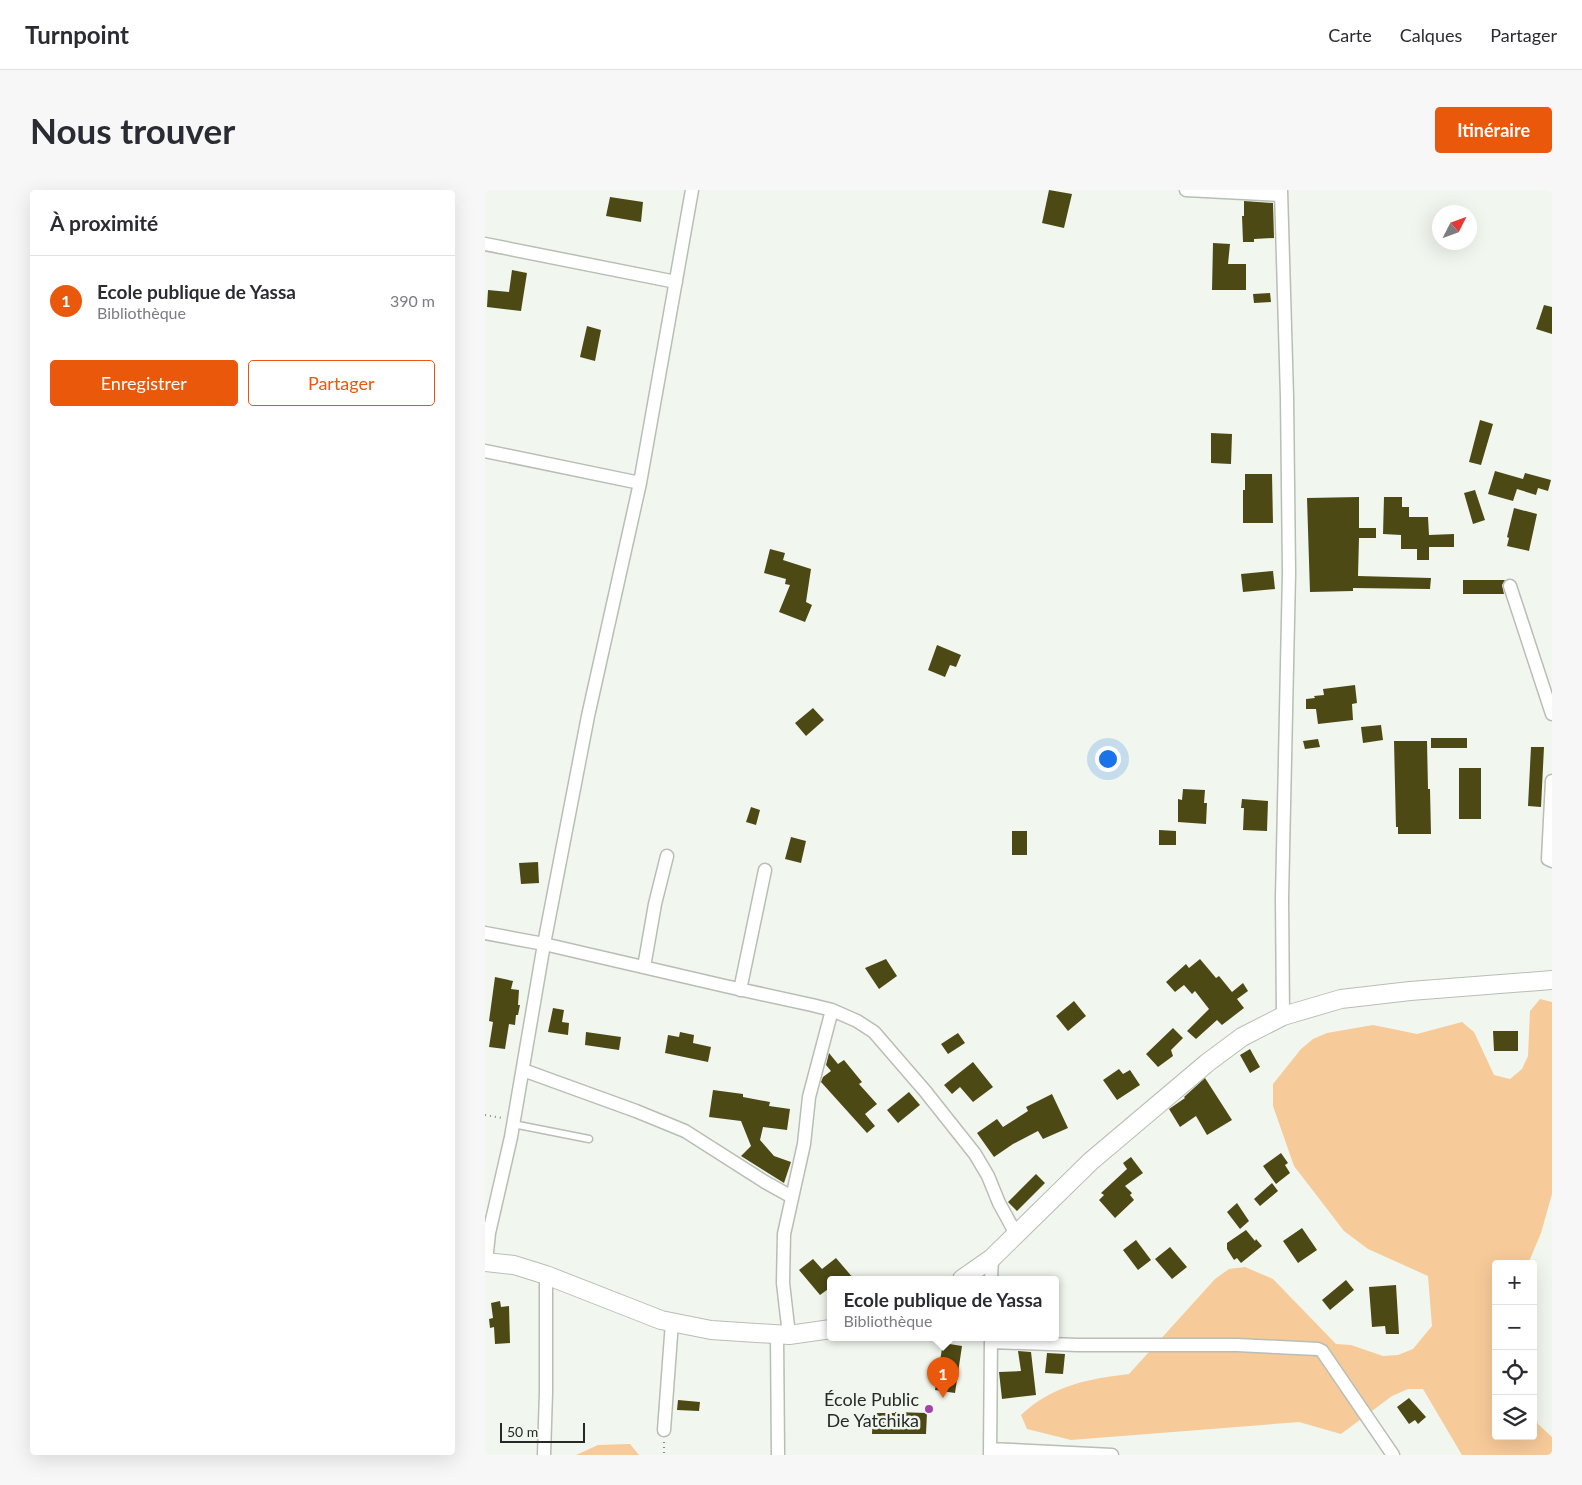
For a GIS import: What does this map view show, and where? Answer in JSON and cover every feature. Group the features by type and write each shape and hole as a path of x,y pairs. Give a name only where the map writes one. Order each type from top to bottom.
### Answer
{"main road":[{"path":"966,1276 992,1258 1091,1161 1200,1068 1242,1037 1283,1016 1341,999 1410,991 1552,980"},
{"path":"485,1262 514,1265 546,1275 661,1320 711,1330 783,1335 827,1330"}],"street":[{"path":"485,1262 489,1233 514,1122 545,944 589,716 640,483 692,190"},
{"path":"1186,190 1281,192 1287,397 1289,573 1282,888 1283,1016"},
{"path":"485,244 676,282"},
{"path":"485,451 640,483"},
{"path":"1510,586 1552,714"},
{"path":"1552,781 1547,860 1552,861"},
{"path":"645,968 655,904 667,856"},
{"path":"740,990 765,870"},
{"path":"485,933 545,944 832,1010 857,1021 874,1032 925,1091 982,1164 999,1203 1016,1234"},
{"path":"778,1455 785,1234 804,1144 809,1097 832,1010"},
{"path":"523,1070 685,1131 792,1197"},
{"path":"991,1276 992,1258"},
{"path":"544,1455 546,1275"},
{"path":"663,1430 672,1322"},
{"path":"991,1341 990,1452 1112,1455"},
{"path":"1020,1341 1077,1345 1237,1345 1319,1349 1393,1455"}],"lane":[{"path":"514,1122 589,1139"}],"path":[{"path":"485,1115 514,1122"}],"shaded area":[{"path":"1540,999 1552,1002 1552,1194 1541,1233 1530,1260 1492,1260 1492,1440 1537,1440 1537,1420 1538,1424 1552,1437 1552,1455 1462,1455 1423,1389 1408,1389 1392,1396 1341,1434 1299,1422 1071,1440 1027,1429 1021,1415 1033,1405 1058,1390 1085,1381 1129,1374 1215,1279 1229,1269 1245,1267 1273,1279 1336,1344 1351,1345 1383,1356 1398,1355 1413,1349 1432,1326 1428,1276 1368,1249 1344,1231 1294,1166 1273,1106 1273,1084 1301,1049 1313,1039 1327,1033 1373,1025 1417,1034 1462,1022 1474,1032 1494,1075 1510,1079 1522,1069 1528,1056 1530,1011"},
{"path":"630,1444 639,1455 576,1455 598,1445"}],"building":[{"path":"1049,190 1072,194 1064,228 1042,223"},
{"path":"610,197 643,202 641,222 606,216"},
{"path":"1244,201 1273,203 1274,238 1254,239 1254,242 1243,242 1242,216 1244,216"},
{"path":"1213,243 1230,244 1228,264 1246,264 1246,290 1212,290"},
{"path":"512,270 527,273 521,311 487,307 488,290 509,292"},
{"path":"1270,293 1271,302 1254,303 1253,294"},
{"path":"1544,305 1552,307 1552,334 1536,329"},
{"path":"587,326 601,330 595,361 580,357"},
{"path":"1480,420 1493,424 1481,465 1469,462"},
{"path":"1211,433 1232,434 1231,464 1211,463"},
{"path":"1495,471 1523,479 1525,473 1551,480 1548,491 1538,488 1536,495 1517,489 1513,501 1488,494"},
{"path":"1245,474 1272,474 1273,523 1243,523"},
{"path":"1475,490 1485,520 1473,524 1464,493"},
{"path":"1359,497 1359,528 1376,528 1376,538 1359,538 1358,576 1431,578 1430,589 1353,588 1353,591 1310,592 1307,498"},
{"path":"1384,497 1402,497 1402,507 1409,507 1409,517 1428,517 1429,535 1454,534 1454,547 1429,547 1429,560 1417,560 1417,549 1401,549 1401,535 1383,534"},
{"path":"1514,508 1537,514 1529,551 1507,546 1509,538 1507,537"},
{"path":"770,549 785,553 783,560 811,569 806,602 812,605 805,622 779,612 790,585 785,584 786,579 764,573"},
{"path":"1273,571 1275,589 1243,592 1241,574"},
{"path":"1463,580 1505,580 1502,585 1504,594 1463,594"},
{"path":"937,645 961,655 956,667 950,665 945,677 928,670"},
{"path":"1355,685 1357,703 1352,704 1353,720 1318,724 1316,709 1306,709 1306,699 1324,695 1323,689"},
{"path":"813,708 824,720 806,736 795,723"},
{"path":"1381,725 1383,740 1363,743 1361,727"},
{"path":"1431,738 1467,738 1467,748 1431,748"},
{"path":"1318,739 1320,747 1305,749 1303,741"},
{"path":"1394,741 1427,741 1431,834 1398,834 1398,827 1396,827"},
{"path":"1531,747 1544,747 1541,807 1528,806"},
{"path":"1459,768 1481,768 1481,819 1459,819"},
{"path":"1183,789 1205,790 1204,803 1207,803 1206,824 1178,822 1178,799 1182,800"},
{"path":"1242,799 1268,801 1267,831 1243,830 1244,808 1241,808"},
{"path":"751,807 760,810 756,825 746,822"},
{"path":"1159,830 1176,831 1176,845 1159,845"},
{"path":"1012,831 1027,831 1027,855 1012,855"},
{"path":"791,837 806,841 801,863 785,859"},
{"path":"538,862 539,883 521,884 519,863"},
{"path":"886,959 897,976 879,989 865,968"},
{"path":"1200,959 1216,978 1219,976 1232,992 1243,983 1248,991 1237,999 1244,1008 1222,1025 1217,1020 1196,1039 1187,1031 1209,1009 1195,991 1192,994 1184,985 1175,992 1166,982 1186,964 1189,968"},
{"path":"495,977 513,981 511,989 519,990 518,1005 520,1005 518,1015 516,1015 515,1025 509,1024 505,1049 489,1047 493,1022 489,1021"},
{"path":"1074,1001 1086,1016 1068,1031 1056,1016"},
{"path":"553,1008 564,1010 562,1022 569,1023 568,1035 548,1032"},
{"path":"1173,1028 1183,1038 1171,1050 1173,1056 1158,1067 1146,1054"},
{"path":"1493,1031 1518,1031 1518,1051 1494,1051"},
{"path":"586,1032 621,1037 619,1050 585,1045"},
{"path":"680,1032 694,1035 693,1043 711,1047 708,1062 665,1053 668,1035 679,1037"},
{"path":"958,1033 965,1043 948,1054 941,1044"},
{"path":"1250,1049 1260,1067 1250,1073 1240,1055"},
{"path":"829,1053 838,1064 844,1060 862,1082 859,1084 877,1104 865,1114 875,1126 867,1133 821,1082 823,1077 831,1071 826,1065"},
{"path":"973,1062 993,1087 973,1102 960,1087 952,1094 944,1085"},
{"path":"1119,1069 1123,1074 1130,1070 1140,1085 1117,1100 1103,1080"},
{"path":"1205,1078 1232,1120 1207,1135 1196,1116 1180,1127 1169,1109 1185,1098"},
{"path":"713,1090 743,1094 743,1097 770,1102 769,1106 790,1109 787,1130 763,1127 760,1140 774,1156 791,1162 784,1183 741,1156 751,1146 741,1121 709,1117"},
{"path":"909,1092 920,1105 898,1123 887,1110"},
{"path":"1052,1094 1068,1128 1043,1139 1038,1131 1013,1144 994,1157 977,1133 997,1119 1003,1127 1028,1111 1026,1107"},
{"path":"1281,1153 1288,1163 1285,1165 1290,1173 1276,1184 1263,1166"},
{"path":"1131,1157 1143,1173 1125,1186 1132,1193 1130,1195 1134,1200 1115,1218 1099,1200 1104,1195 1101,1193 1127,1169 1123,1163"},
{"path":"1036,1174 1045,1183 1017,1211 1008,1202"},
{"path":"1272,1183 1278,1191 1260,1206 1254,1199"},
{"path":"1237,1203 1249,1221 1240,1229 1227,1212"},
{"path":"1302,1228 1317,1250 1298,1263 1283,1241"},
{"path":"1246,1230 1262,1246 1241,1263 1237,1258 1234,1260 1227,1249 1227,1243"},
{"path":"1136,1240 1151,1260 1138,1270 1123,1250"},
{"path":"1170,1247 1187,1267 1172,1279 1155,1259"},
{"path":"836,1258 851,1276 827,1276 827,1290 820,1295 799,1270 813,1259 822,1269"},
{"path":"1346,1280 1354,1290 1330,1310 1322,1300"},
{"path":"1396,1285 1399,1334 1386,1334 1385,1326 1372,1327 1369,1287"},
{"path":"500,1301 501,1307 509,1306 510,1343 495,1344 494,1327 490,1328 489,1319 493,1318 491,1303"},
{"path":"943,1343 962,1346 955,1393 935,1390"},
{"path":"1018,1351 1031,1352 1036,1395 1002,1399 999,1372 1021,1371"},
{"path":"1047,1353 1065,1354 1063,1374 1045,1373"},
{"path":"1409,1398 1426,1417 1418,1424 1415,1420 1409,1424 1397,1407"},
{"path":"678,1400 700,1402 699,1411 677,1410"},
{"path":"873,1413 927,1413 926,1434 872,1434"}],"place":[{"name":"Ecole publique de Yassa","path":"943,1398"},
{"name":"École Public De Yatchika","path":"929,1409"}]}
